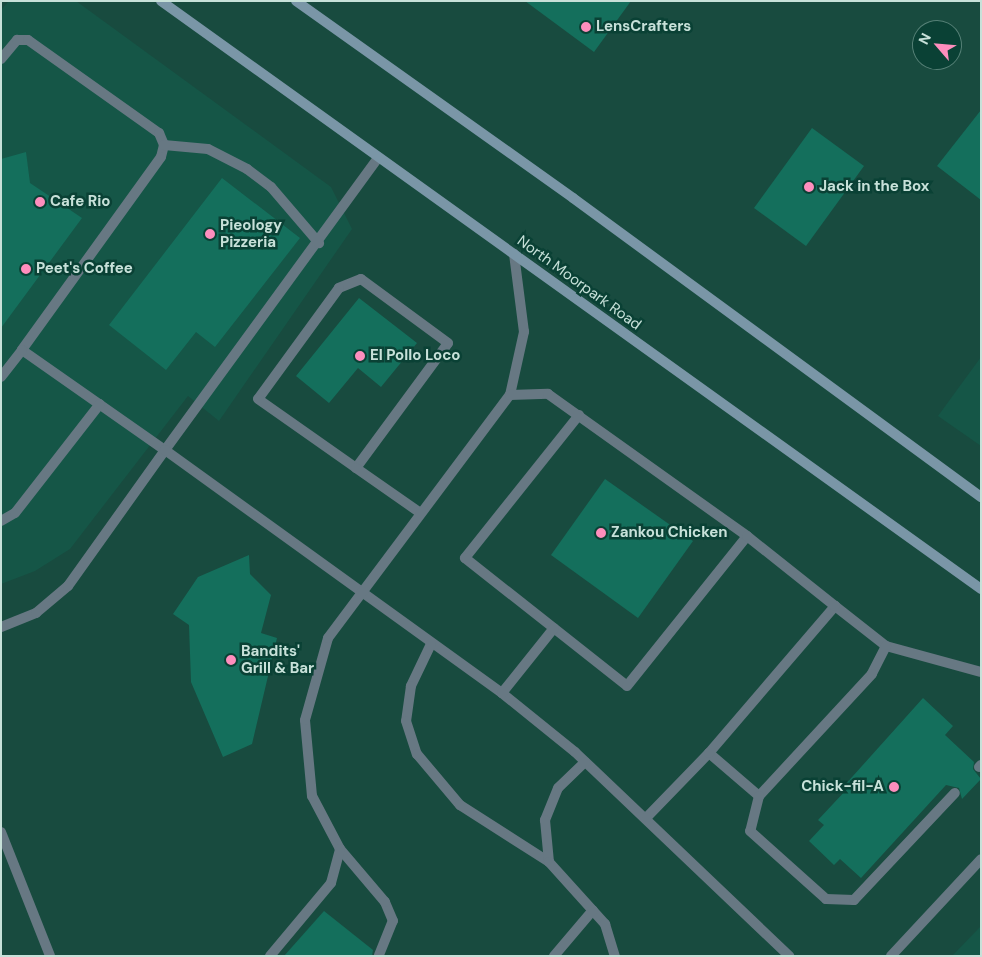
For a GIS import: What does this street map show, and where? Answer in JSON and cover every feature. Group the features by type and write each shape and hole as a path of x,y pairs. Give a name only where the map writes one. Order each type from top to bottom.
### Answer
{"main road":[{"name":"North Moorpark Road","path":"161,1 376,159 514,254 981,589"},
{"path":"296,1 573,198 981,498"}],"street":[{"path":"1,59 17,40 28,40 159,133 164,145 161,157 1,377"},
{"path":"164,145 208,149 248,169 272,187 319,242"},
{"path":"1,627 36,613 68,586 165,450 319,242 376,159"},
{"path":"378,954 394,922 385,902 340,849 312,796 305,720 328,638 419,512 510,395 524,332 514,254"},
{"path":"356,468 448,343 360,279 339,288 258,399 356,468 419,512"},
{"path":"22,350 165,450 359,593 502,693 585,762 647,817 789,956"},
{"path":"510,395 548,394 747,536 886,646 981,672"},
{"path":"1,521 15,513 100,404"},
{"path":"579,415 465,558 627,686 747,536"},
{"path":"647,817 709,753 835,606"},
{"path":"502,693 554,628"},
{"path":"431,644 411,686 406,721 417,754 460,805 549,862 605,924 616,956"},
{"path":"886,646 872,674 759,796 750,831 826,899 854,900 955,793"},
{"path":"709,753 759,796"},
{"path":"549,862 545,820 558,788 585,762"},
{"path":"1,832 50,956"},
{"path":"270,956 330,883 340,849"},
{"path":"891,956 981,859"},
{"path":"554,956 593,910"}],"shaded area":[{"path":"9,1 76,1 331,187 352,229 219,421 188,396 70,549 35,571 1,584 1,10"},
{"path":"981,357 981,446 938,416"},
{"path":"981,926 981,956 952,956"}],"building":[{"name":"LensCrafters","path":"525,1 631,1 594,52"},
{"path":"981,110 981,200 937,166"},
{"name":"Jack in the Box","path":"812,128 864,166 806,246 754,208"},
{"path":"26,152 30,183 82,218 1,328 1,159"},
{"path":"222,178 300,238 215,347 196,332 166,370 109,325"},
{"name":"El Pollo Loco","path":"359,298 417,343 381,387 358,368 329,403 296,376"},
{"path":"605,479 693,541 638,618 551,555"},
{"name":"Bandits' Grill & Bar","path":"249,555 250,574 271,595 261,633 277,638 252,744 223,757 191,682 189,625 173,614 198,577"},
{"name":"Chick-fil-A","path":"923,698 953,726 945,735 974,762 973,769 981,779 962,799 959,788 946,785 861,878 840,859 834,865 809,841 824,825 818,820 847,789 844,786"},
{"path":"324,911 373,950 372,956 284,956"}],"place":[{"name":"LensCrafters","path":"586,27"},
{"name":"Jack in the Box","path":"809,187"},
{"name":"Cafe Rio","path":"40,202"},
{"name":"Pieology Pizzeria","path":"210,234"},
{"name":"Peet's Coffee","path":"26,269"},
{"name":"El Pollo Loco","path":"360,356"},
{"name":"Zankou Chicken","path":"601,533"},
{"name":"Bandits' Grill & Bar","path":"231,660"},
{"name":"Chick-fil-A","path":"894,787"}]}
